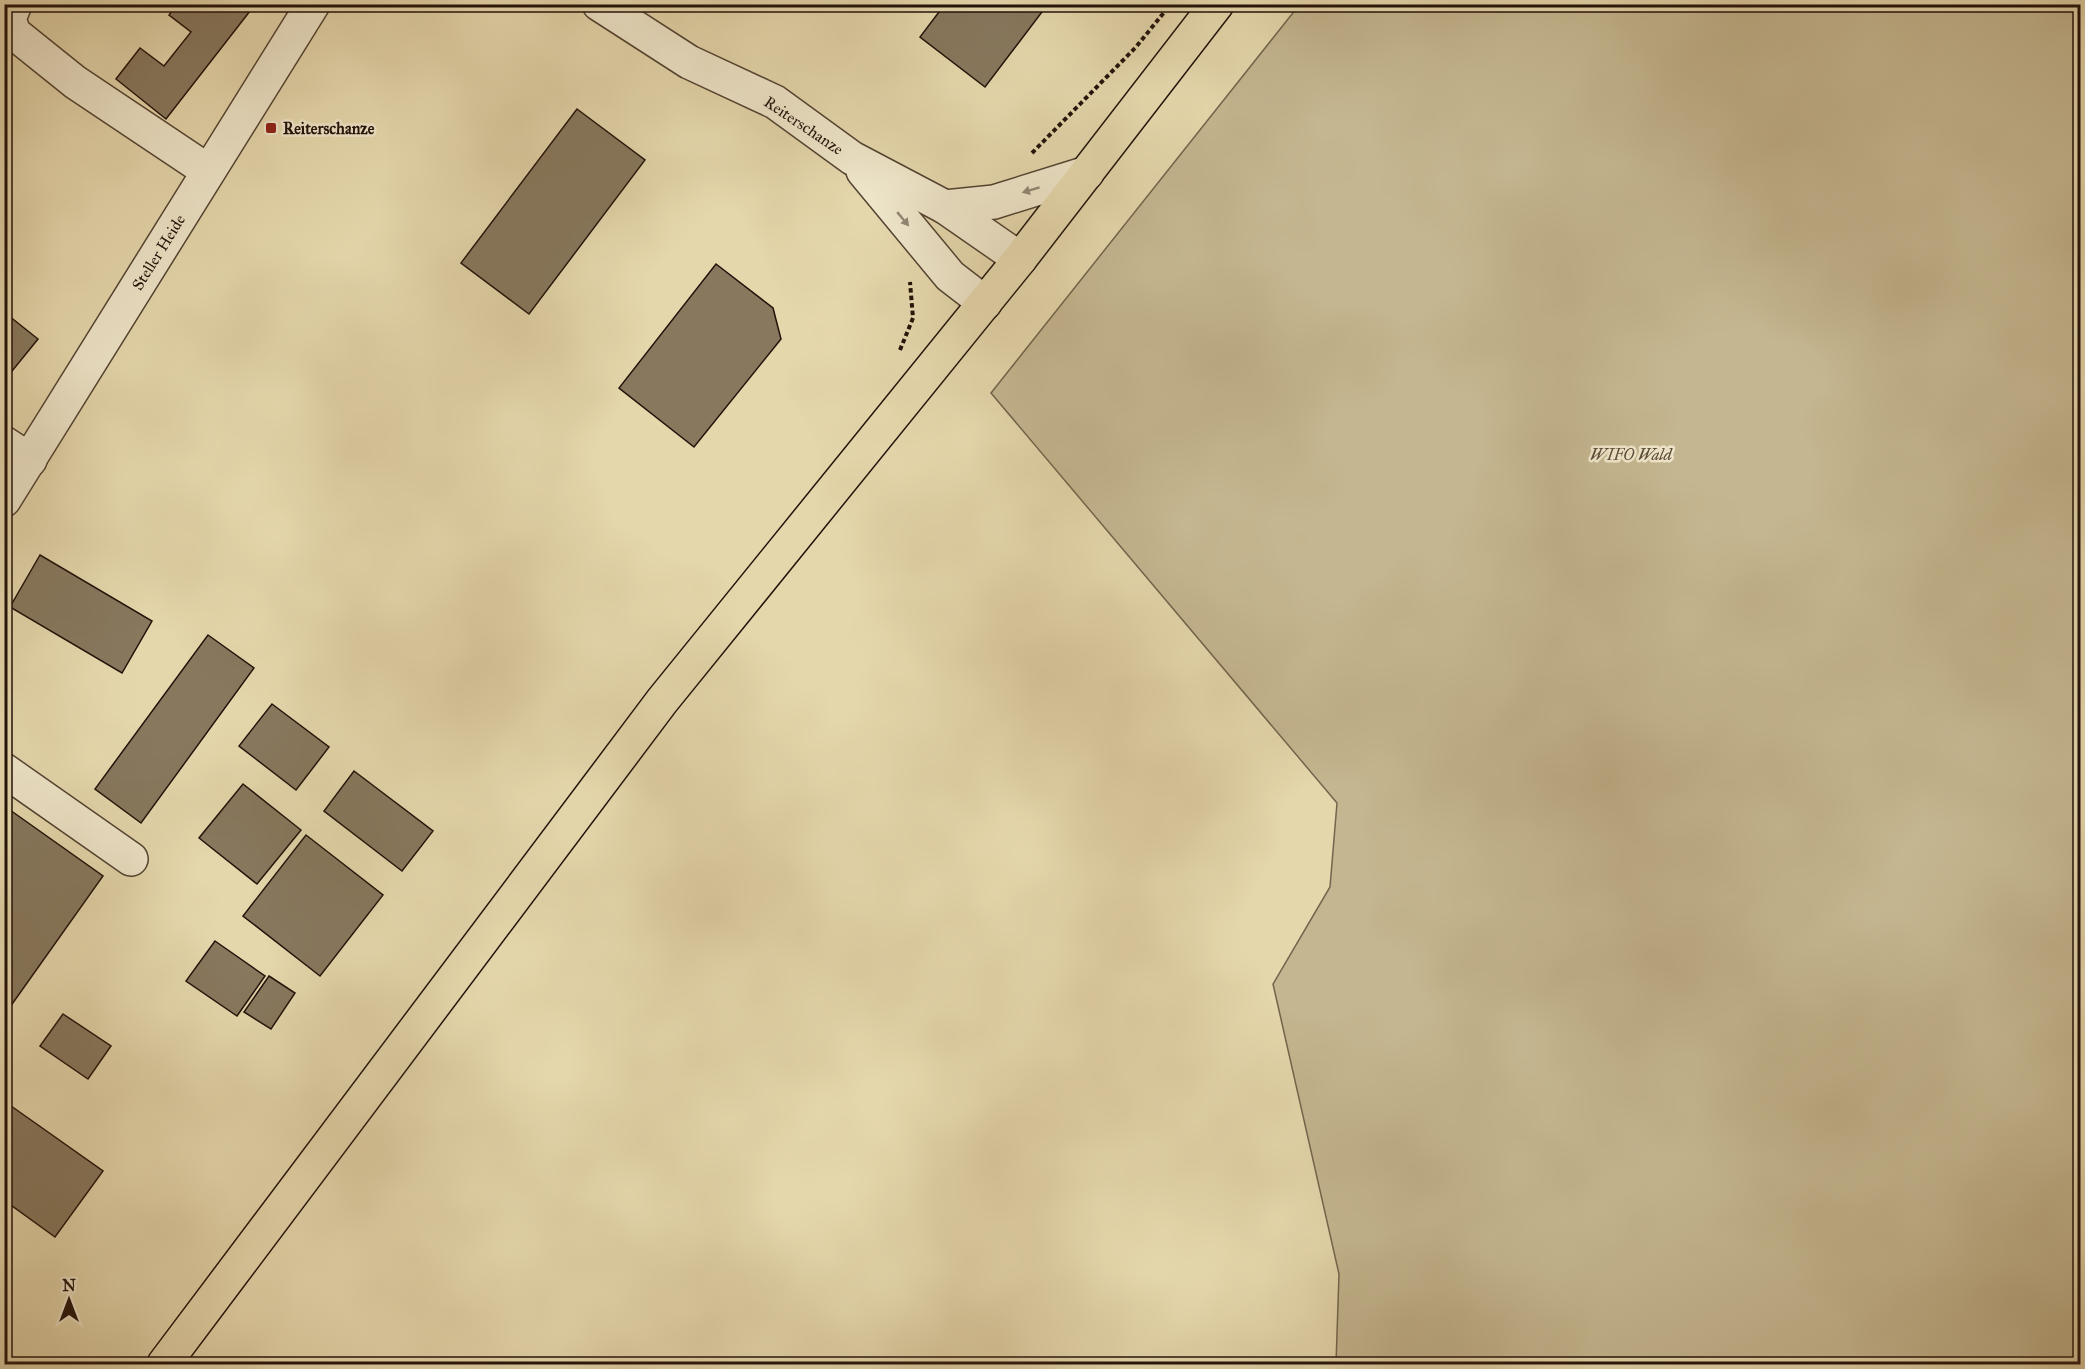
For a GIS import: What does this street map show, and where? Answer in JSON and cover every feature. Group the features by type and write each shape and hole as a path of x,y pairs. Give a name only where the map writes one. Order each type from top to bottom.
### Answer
{"main road":[{"path":"164,1365 662,701 985,303 1217,4"}],"street":[{"path":"15,4 9,19 14,33 75,82 208,171"},
{"name":"Steller Heide","path":"4,500 17,451 208,171 313,4"},
{"name":"Reiterschanze","path":"598,4 689,62 775,102 852,158 945,207 1020,259"},
{"name":"Reiterschanze","path":"852,158 950,276 985,303"},
{"path":"945,207 994,202 1087,173"},
{"path":"4,770 131,860"}],"green space":[{"name":"WIFO Wald","path":"1300,4 2080,5 2080,1364 1336,1364 1339,1274 1273,984 1330,887 1337,803 991,393"}],"building":[{"path":"177,4 242,4 250,11 166,119 116,79 140,48 164,66 191,32 169,15"},
{"path":"945,4 1048,4 985,87 920,37"},
{"path":"577,109 645,160 529,314 461,263"},
{"path":"716,264 773,308 781,339 694,447 619,388"},
{"path":"4,312 38,339 4,381"},
{"path":"40,555 152,621 122,673 10,607"},
{"path":"208,635 254,668 141,823 95,789"},
{"path":"272,704 329,747 296,790 239,746"},
{"path":"354,771 433,831 402,871 324,811"},
{"path":"243,784 301,830 257,884 199,838"},
{"path":"10,810 103,876 10,1007 4,1004 4,817"},
{"path":"306,835 383,895 320,976 243,916"},
{"path":"215,941 265,976 237,1016 186,981"},
{"path":"269,976 295,993 271,1029 244,1012"},
{"path":"63,1014 111,1046 88,1079 40,1046"},
{"path":"4,1101 103,1171 55,1237 4,1200"}],"place":[{"name":"Reiterschanze","path":"271,128"}]}
